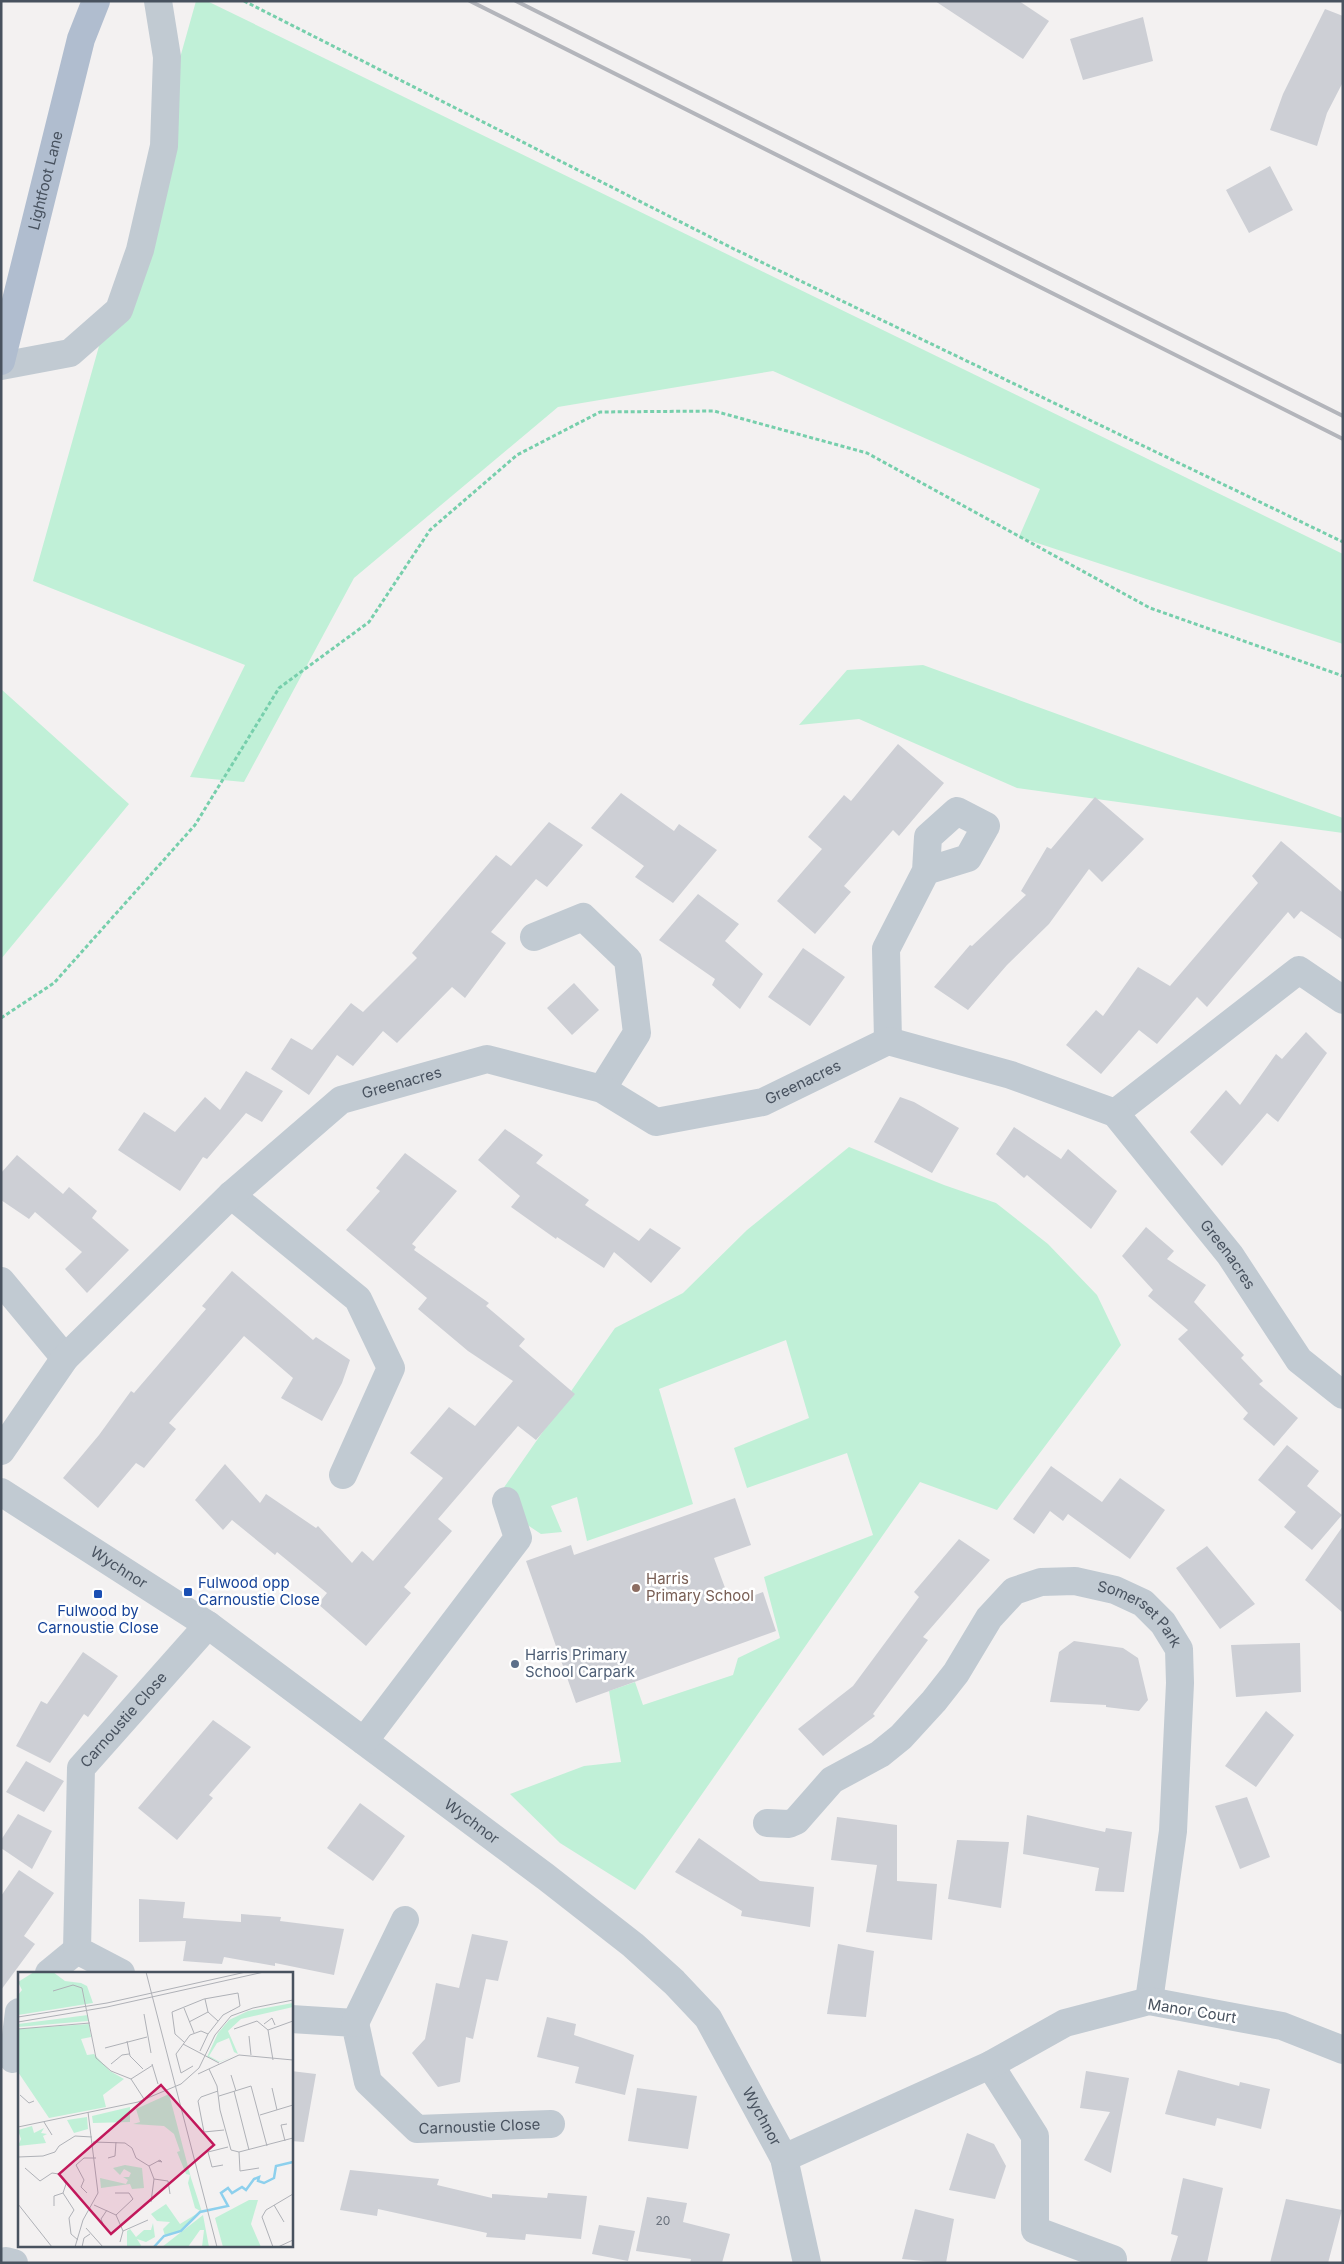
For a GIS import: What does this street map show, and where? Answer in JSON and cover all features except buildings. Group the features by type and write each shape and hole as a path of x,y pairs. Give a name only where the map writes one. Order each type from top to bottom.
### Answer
{"main road":[{"name":"Lightfoot Lane","path":"1,361 81,39 96,1"}],"street":[{"path":"1,366 70,353 119,310 140,250 164,146 167,57 158,1"},
{"path":"926,870 886,949 888,1041 1010,1075 1115,1114 1299,970 1343,1000"},
{"path":"534,937 583,917 628,960 637,1033 602,1089"},
{"name":"Greenacres","path":"1,1451 66,1358 231,1195 341,1100 487,1059 602,1089 656,1122 763,1102 888,1041"},
{"name":"Greenacres","path":"1115,1114 1230,1255 1300,1360 1343,1395"},
{"path":"231,1195 358,1298 391,1368 343,1475"},
{"path":"1,1281 66,1358"},
{"name":"Wychnor","path":"1,1492 208,1625 586,1908 633,1945 674,1982 708,2018 784,2158 807,2263"},
{"path":"364,1741 518,1538 506,1501"},
{"name":"Somerset Park","path":"767,1823 789,1824 796,1821 832,1780 880,1754 901,1736 934,1701 956,1673 990,1618 1014,1591 1041,1582 1076,1581 1115,1590 1143,1603 1163,1623 1179,1649 1180,1683 1173,1831 1148,2001"},
{"name":"Carnoustie Close","path":"77,1950 81,1768 208,1625"},
{"path":"292,2019 355,2023 405,1920"},
{"path":"50,1972 77,1950 119,1972"},
{"name":"Manor Court","path":"784,2158 990,2065 1065,2023 1148,2001 1282,2026 1343,2050"},
{"path":"13,2059 18,2020"},
{"name":"Carnoustie Close","path":"355,2023 368,2082 417,2129 551,2124"},
{"path":"990,2065 1035,2136 1035,2230 1113,2259"},
{"path":"1,2263 6,2261 14,2263"}],"path":[{"path":"244,1 732,248 1343,542"},
{"path":"1,1018 54,983 195,825 279,688 369,622 430,530 517,455 600,412 714,411 868,453 1150,608 1343,676"}],"green space":[{"path":"196,1 207,1 1343,554 1343,644 1019,537 1040,489 773,371 558,407 354,578 244,782 190,777 245,665 33,581"},
{"path":"923,665 1343,818 1343,833 1017,788 859,719 799,725 847,670"},
{"path":"1,689 129,804 1,959"},
{"name":"Harris Primary School","path":"849,1147 944,1185 996,1203 1048,1244 1097,1295 1121,1345 997,1510 920,1482 635,1890 560,1843 510,1794 584,1766 621,1762 609,1691 635,1682 643,1705 733,1675 738,1658 780,1638 764,1577 873,1535 847,1453 747,1488 734,1448 809,1418 786,1340 659,1389 693,1504 587,1541 577,1497 551,1506 562,1532 541,1534 523,1522 498,1496 615,1328 683,1293 747,1230"}],"railway":[{"path":"470,1 1343,439"},
{"path":"516,1 1343,416"}],"place":[{"name":"Harris Primary School","path":"636,1588"},
{"name":"Fulwood opp Carnoustie Close","path":"188,1592"},
{"name":"Fulwood by Carnoustie Close","path":"98,1594"},
{"name":"Harris Primary School Carpark","path":"515,1664"}]}
